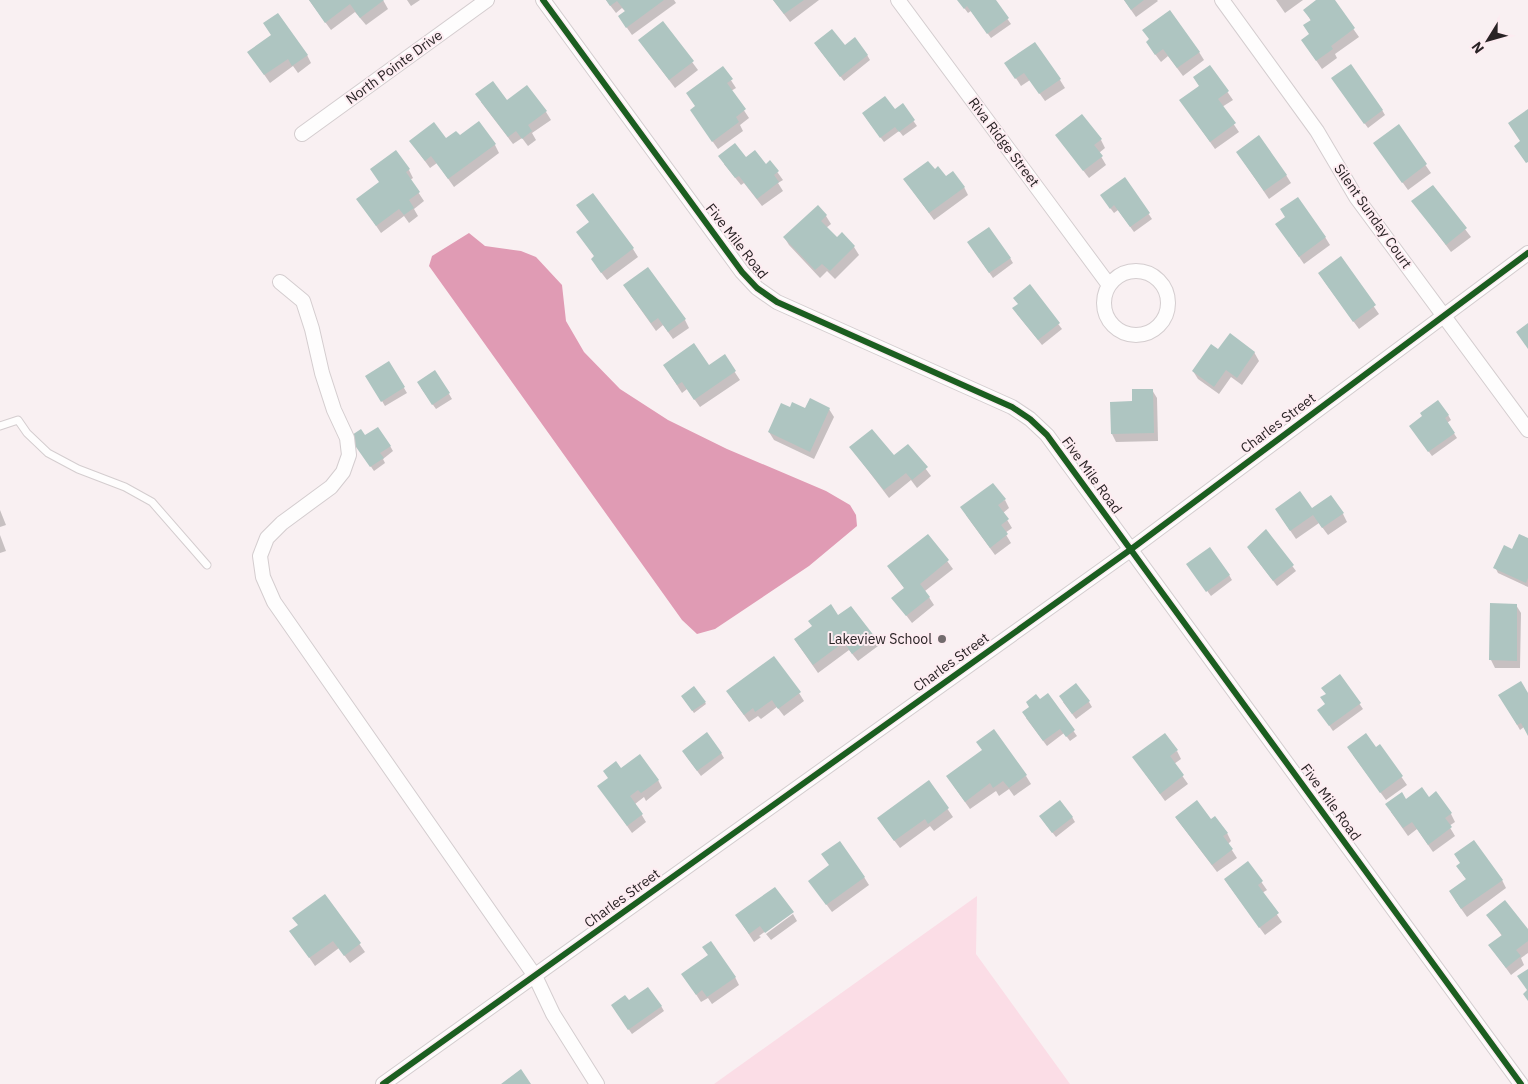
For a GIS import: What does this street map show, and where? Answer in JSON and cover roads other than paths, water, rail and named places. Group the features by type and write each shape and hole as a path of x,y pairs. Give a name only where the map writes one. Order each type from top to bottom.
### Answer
{"street":[{"name":"North Pointe Drive","path":"302,134 486,0"},
{"name":"Five Mile Road","path":"543,0 742,272 757,288 777,302 1012,407 1030,419 1054,443 1130,550 1522,1084"},
{"name":"Riva Ridge Street","path":"898,0 1109,284"},
{"name":"Silent Sunday Court","path":"1222,0 1317,131 1356,197 1528,430"},
{"name":"Charles Street","path":"383,1084 1130,550 1528,253"},
{"path":"1126,272 1148,273 1157,278 1164,286 1168,296 1169,307 1166,318 1151,333 1130,336 1120,332 1111,325 1106,316 1105,294 1109,284 1126,272"},
{"path":"280,282 303,301 325,382 334,410 347,438 349,455 343,472 331,487 282,522 267,538 260,556 263,577 274,602 534,976 553,1014 597,1084"},
{"path":"1522,1084 1528,1080"}],"lane":[{"path":"0,426 18,420 27,433 48,453 78,469 125,487 152,502 207,565"}],"place":[{"name":"Lakeview School","path":"942,639"}]}
